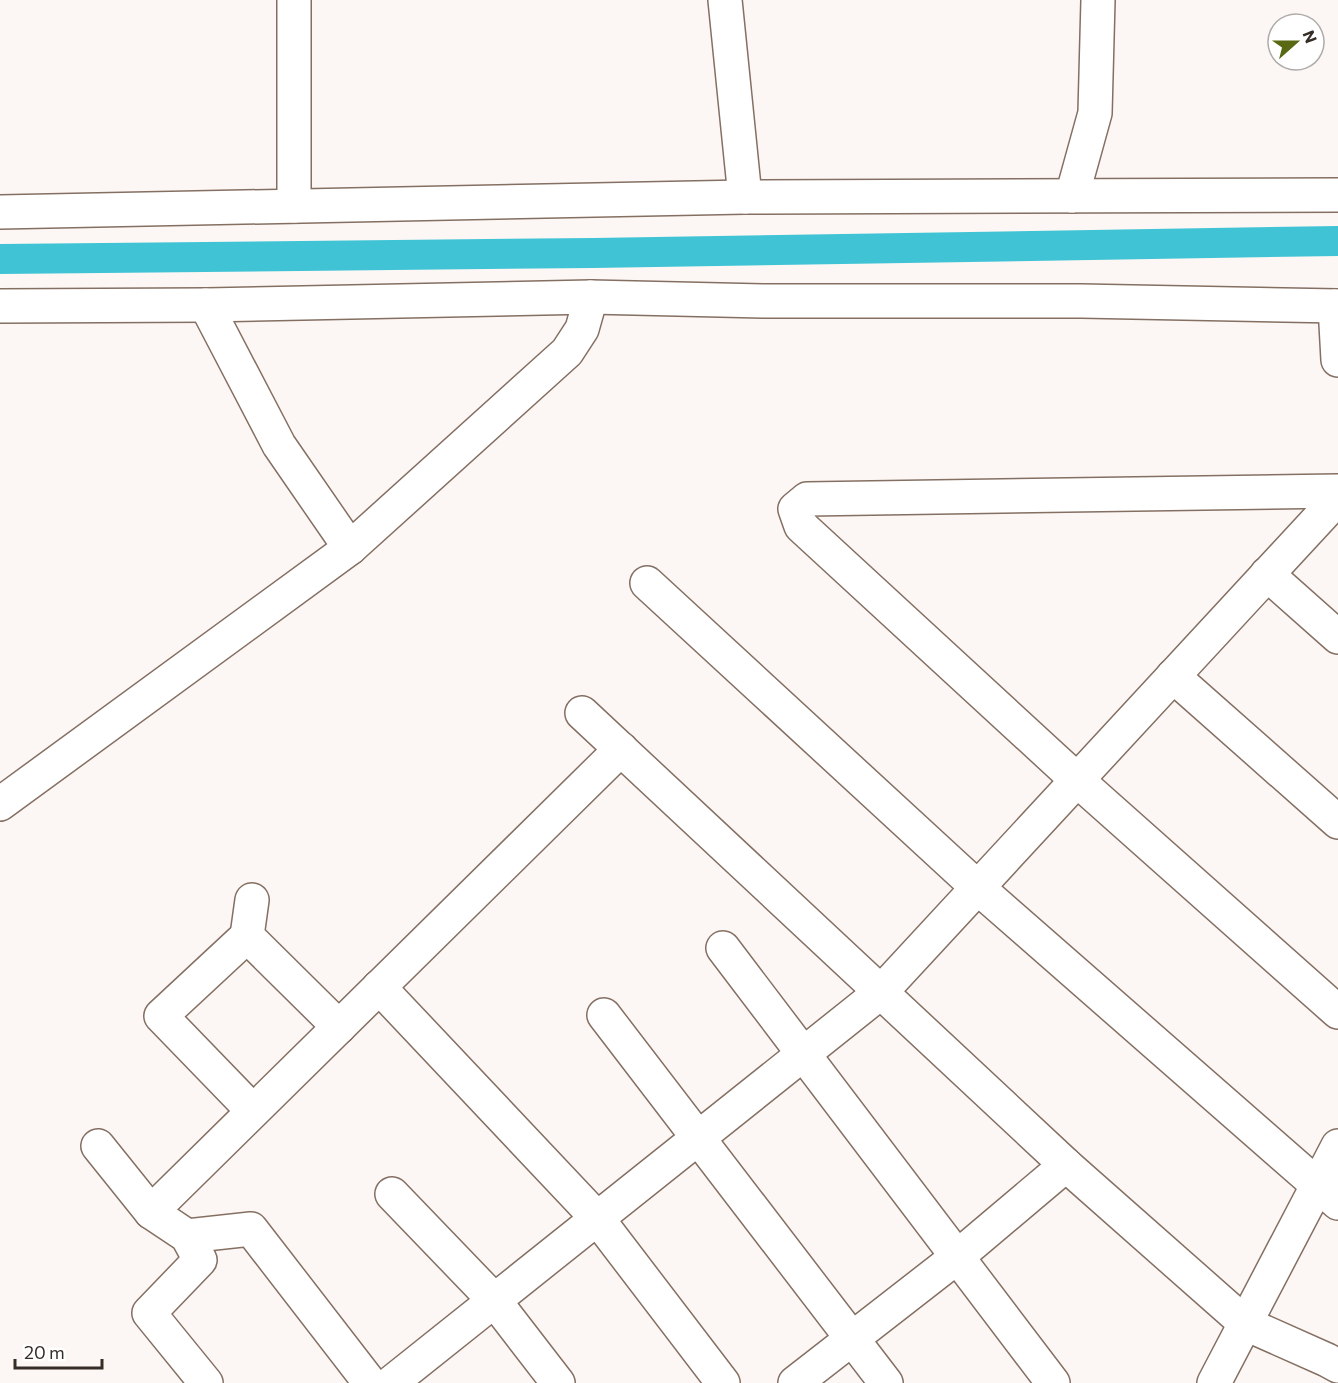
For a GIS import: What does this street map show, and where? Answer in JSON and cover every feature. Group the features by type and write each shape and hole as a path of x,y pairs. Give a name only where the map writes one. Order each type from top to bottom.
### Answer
{"street":[{"path":"294,0 294,206"},
{"path":"725,0 745,197"},
{"path":"1072,196 1095,113 1098,0"},
{"path":"0,212 745,197 1338,195"},
{"path":"0,804 350,548 567,352 582,329 591,297"},
{"path":"0,306 206,305 591,297 763,301 1081,301 1337,306 1338,360"},
{"path":"206,305 279,445 350,548"},
{"path":"1338,491 807,499 795,509 801,526 1077,780 1338,1012"},
{"path":"390,1383 881,992 1338,498"},
{"path":"1268,574 1338,637"},
{"path":"647,583 977,887 1328,1194"},
{"path":"1173,676 1338,822"},
{"path":"582,713 1066,1165 1246,1324 1338,1366"},
{"path":"151,1212 621,749"},
{"path":"252,900 247,936 161,1016 253,1112"},
{"path":"247,936 339,1027"},
{"path":"723,948 1053,1383"},
{"path":"379,987 597,1218 723,1383"},
{"path":"604,1015 886,1383"},
{"path":"99,1146 151,1212 187,1236 200,1260 149,1313 206,1383"},
{"path":"1214,1383 1246,1324 1328,1194 1338,1146"},
{"path":"795,1383 957,1257 1066,1165"},
{"path":"392,1194 494,1300 558,1383"},
{"path":"187,1236 251,1229 370,1383"}],"waterway":[{"path":"0,259 593,253 1338,241"}]}
